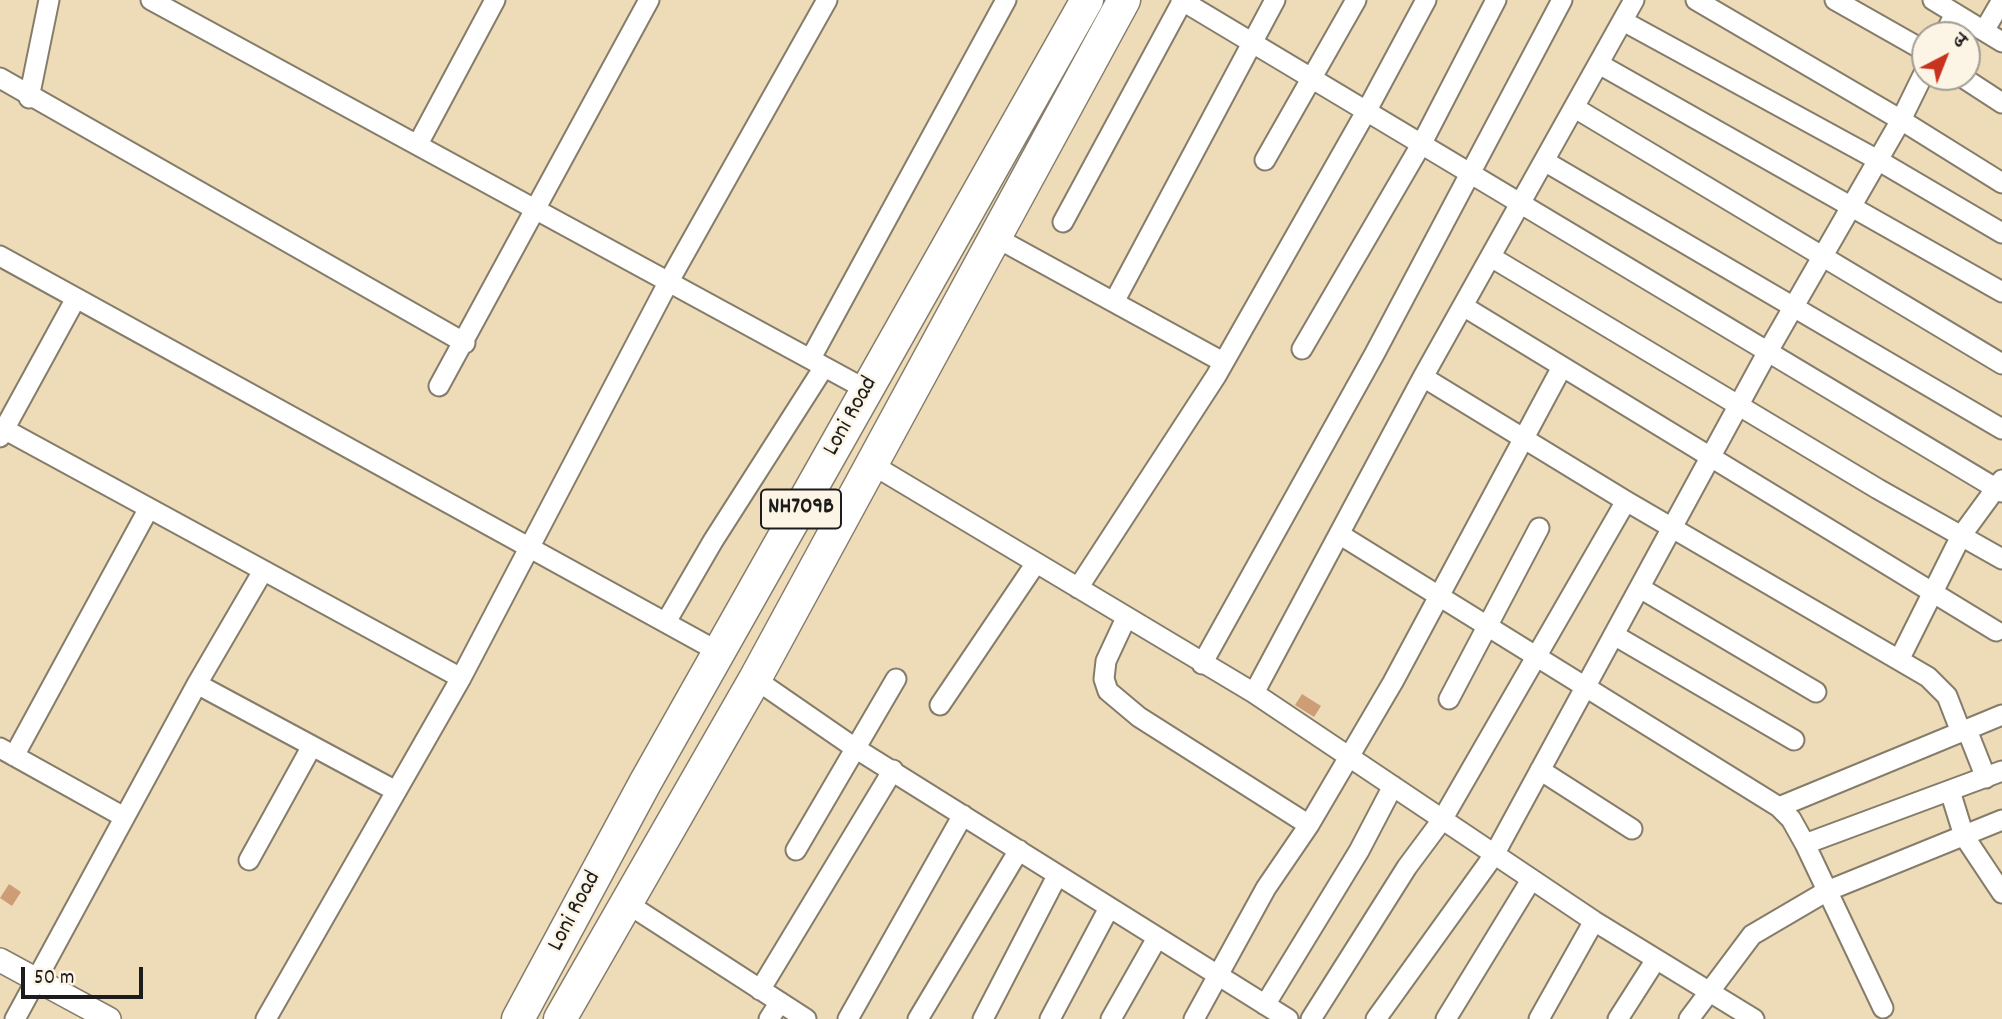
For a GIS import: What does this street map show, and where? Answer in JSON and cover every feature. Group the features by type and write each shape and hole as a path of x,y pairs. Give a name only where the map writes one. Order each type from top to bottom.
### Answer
{"highway":[{"name":"Loni Road","path":"518,1019 719,652 1087,0"},
{"name":"Loni Road","path":"560,1019 755,679 1125,0"}],"street":[{"path":"29,98 49,0"},
{"path":"151,0 175,6 535,209 867,390"},
{"path":"418,144 495,0"},
{"path":"439,386 465,343 649,0"},
{"path":"266,1019 461,678 531,549 669,281 827,0"},
{"path":"666,622 818,362 1006,0"},
{"path":"1063,222 1182,0 1767,353 2000,487 1961,536 1899,660"},
{"path":"1114,302 1275,0"},
{"path":"1265,160 1356,0"},
{"path":"1078,588 1223,362 1367,110 1426,0"},
{"path":"1302,349 1422,143 1496,0"},
{"path":"1202,664 1562,0"},
{"path":"1254,693 1423,377 1546,162 1634,0"},
{"path":"1696,0 1901,120 2002,183"},
{"path":"1835,0 1911,43"},
{"path":"1984,31 2002,0"},
{"path":"1945,5 2002,42"},
{"path":"1623,22 1876,159 2002,233"},
{"path":"1599,64 2002,292"},
{"path":"0,78 29,98 465,343"},
{"path":"1981,89 2002,103"},
{"path":"1376,1019 1494,855 1767,353 1915,91"},
{"path":"1575,108 2002,364"},
{"path":"1546,162 2002,429"},
{"path":"995,237 1223,362"},
{"path":"0,256 75,300 719,652"},
{"path":"1491,257 2002,559"},
{"path":"75,300 2,433 149,508 461,678"},
{"path":"1463,306 1996,631"},
{"path":"1194,1019 1266,888 1309,825 1441,596 1562,367"},
{"path":"1423,377 1626,501 1940,686 1964,731 1994,774 1805,845"},
{"path":"873,466 1254,693 1594,922 1754,1019"},
{"path":"1311,1019 1407,867 1442,820 1626,501"},
{"path":"124,817 7,752 149,508"},
{"path":"1449,699 1539,528"},
{"path":"1339,534 1779,807 1791,819 1805,845 1883,1007"},
{"path":"940,705 1036,563"},
{"path":"15,1019 197,684 263,570"},
{"path":"1640,588 1816,692"},
{"path":"1126,618 1106,661 1104,679 1108,691 1139,717 1309,825"},
{"path":"1614,635 1794,740"},
{"path":"755,679 855,748 1287,1019"},
{"path":"796,849 896,679"},
{"path":"197,684 396,790"},
{"path":"1779,807 2002,715"},
{"path":"249,860 312,746"},
{"path":"760,990 893,770"},
{"path":"1540,770 1632,829"},
{"path":"1265,1005 1359,851 1393,786"},
{"path":"1950,791 1964,836 2002,893"},
{"path":"848,1019 963,814"},
{"path":"1689,1019 1752,935 1827,891 2002,820"},
{"path":"918,1019 1019,850"},
{"path":"984,1019 1057,876"},
{"path":"1446,1019 1531,880"},
{"path":"628,904 806,1019"},
{"path":"1050,1019 1109,908"},
{"path":"1539,1019 1594,922"},
{"path":"1111,1019 1157,938"},
{"path":"0,960 109,1019"},
{"path":"1618,1019 1655,961"},
{"path":"769,1019 780,1002"}],"building":[{"path":"1302,694 1321,706 1314,717 1295,705"},
{"path":"9,884 21,892 12,906 0,898"}]}
